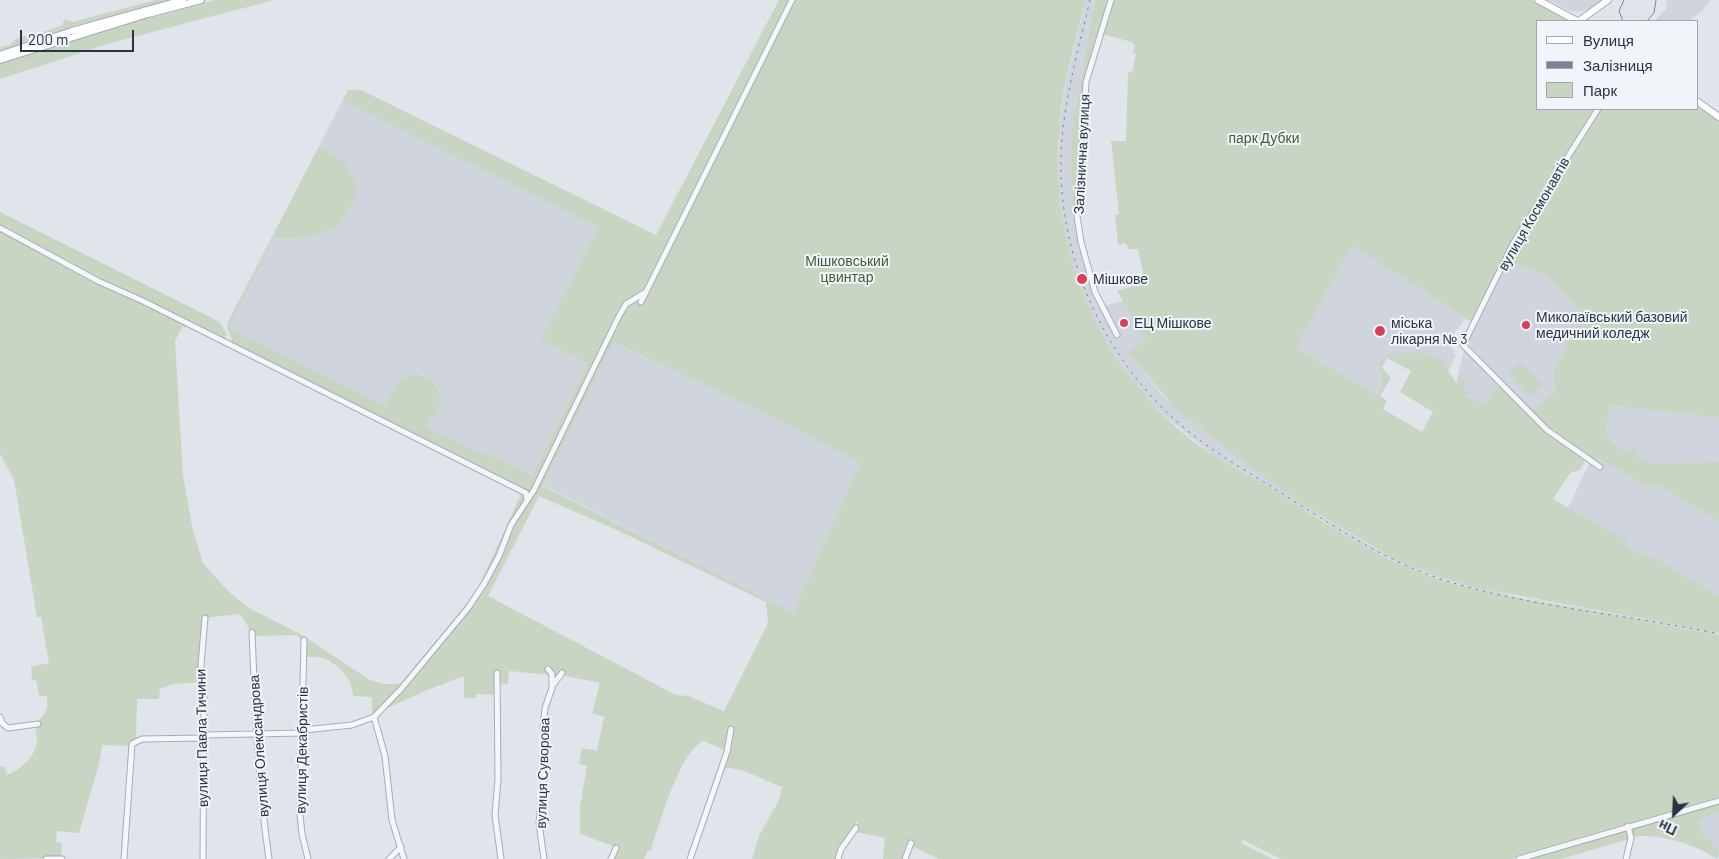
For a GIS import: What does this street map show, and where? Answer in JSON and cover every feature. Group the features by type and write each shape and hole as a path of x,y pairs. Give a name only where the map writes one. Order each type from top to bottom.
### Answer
{"main road":[{"path":"0,55 72,31 183,0"},
{"path":"0,60 148,14 201,0"},
{"path":"1538,0 1576,20"},
{"path":"1579,20 1608,0"},
{"path":"1699,103 1719,117"}],"street":[{"path":"641,302 792,0"},
{"name":"Залізнична вулиця","path":"1111,0 1086,82 1077,216 1081,242 1095,292 1117,335"},
{"name":"вулиця Космонавтів","path":"1597,110 1514,242 1464,345 1547,430 1600,466"},
{"path":"0,228 98,282 158,308 528,494"},
{"path":"124,859 132,744 142,739 303,731 352,725 374,717 401,689 477,595 500,556 511,525 527,501 528,494 619,316 626,304 646,292"},
{"name":"вулиця Павла Тичини","path":"203,859 204,690 200,665 205,618"},
{"name":"вулиця Олександрова","path":"252,632 256,734 262,817 268,859"},
{"name":"вулиця Декабристів","path":"304,640 300,826 308,859"},
{"name":"вулиця Суворова","path":"548,669 552,674 552,688"},
{"path":"497,673 498,780 495,815 501,859"},
{"name":"вулиця Суворова","path":"544,859 539,823 546,762 542,737 546,708 552,688 557,676 562,673"},
{"path":"0,717 2,724 8,728 38,724"},
{"path":"374,717 385,756 391,812 404,859"},
{"path":"690,859 727,752 731,729"},
{"path":"1519,859 1719,801"},
{"path":"1626,859 1631,838 1628,826"},
{"path":"838,859 841,849 856,828"},
{"path":"906,859 911,843"},
{"path":"389,859 401,847"},
{"path":"611,859 616,848"},
{"path":"46,859 62,859"}],"shaded area":[{"path":"1086,0 1095,0 1072,129 1071,182 1077,232 1090,279 1104,306 1123,301 1145,339 1128,353 1164,397 1190,420 1303,505 1376,549 1412,566 1432,574 1515,596 1715,632 1719,635 1478,590 1411,569 1364,546 1250,475 1213,455 1166,417 1140,391 1100,333 1078,284 1064,231 1058,182 1059,128 1066,82"},
{"path":"1548,0 1602,0 1590,9 1579,12 1570,11"},
{"path":"1666,0 1710,0 1702,11 1692,20 1655,20 1667,8"},
{"path":"342,101 598,227 540,340 587,363 532,475 485,452 483,454 425,427 439,403 439,393 436,384 423,374 413,375 394,387 386,405 229,328 273,238 304,239 346,162 319,146"},
{"name":"міська лікарня № 3","path":"1352,244 1465,319 1447,344 1455,350 1453,353 1456,356 1448,371 1446,368 1388,353 1378,364 1383,375 1383,384 1378,395 1296,348"},
{"name":"Миколаївський базовий медичний коледж","path":"1507,260 1548,276 1582,313 1553,373 1555,391 1535,409 1528,409 1469,345 1470,337"},
{"path":"612,342 779,421 858,462 859,465 793,612 542,485"},
{"path":"1464,351 1467,351 1499,384 1486,406 1467,395 1463,389 1467,381 1456,383"},
{"path":"1610,405 1719,418 1719,462 1646,463 1637,459 1637,454 1631,455 1619,449 1606,432"},
{"path":"1597,458 1651,488 1654,483 1719,522 1719,596 1644,553 1642,555 1625,546 1626,541 1568,508 1590,462"},
{"path":"1719,813 1719,851 1704,840 1698,818"}],"green space":[{"path":"156,0 177,0 0,53 0,47 10,45 15,39 62,25 65,19 72,22"},
{"path":"215,0 274,0 111,43 0,79 0,64 100,31"},
{"path":"779,0 790,0 646,290 625,303 529,493 518,485 233,344 227,327 228,322 319,146 346,162 358,191 340,225 304,239 273,238 229,328 386,405 394,387 402,379 416,375 429,378 438,389 439,404 426,427 483,454 485,452 532,475 587,363 540,340 598,227 342,101 348,90 361,90 656,235"},
{"name":"Мішковський цвинтар","path":"794,0 1086,0 1063,97 1059,130 1058,175 1063,219 1072,262 1087,303 1107,342 1131,378 1160,412 1194,442 1350,538 1391,560 1448,582 1495,594 1719,635 1719,799 1512,859 1281,859 1243,840 1241,843 1273,859 939,859 912,846 905,859 883,859 885,838 856,832 858,822 856,822 855,828 838,859 752,859 759,836 779,800 782,787 744,771 730,768 720,769 726,751 704,741 695,747 679,773 665,807 651,850 648,850 644,859 610,859 615,847 580,834 580,807 587,766 579,764 582,748 597,751 604,717 592,713 600,683 561,675 552,688 551,675 509,671 508,684 496,685 496,695 476,694 476,698 464,698 464,676 379,712 469,608 620,316 628,305 635,301 642,305","holes":["613,342 779,421 858,462 859,465 793,612 542,486","539,496 619,531 766,602 768,623 724,711 688,696 676,695 488,596"]},
{"path":"1095,0 1110,0 1085,79 1076,218 1074,218 1071,182 1072,129"},
{"name":"парк Дубки","path":"1112,0 1532,0 1567,20 1536,20 1536,110 1699,110 1699,108 1719,121 1719,418 1610,405 1606,432 1614,444 1630,454 1631,450 1637,450 1637,459 1646,459 1646,463 1719,462 1719,522 1654,483 1651,488 1597,458 1595,462 1548,429 1528,409 1535,409 1555,391 1553,373 1582,313 1548,276 1507,260 1473,320 1469,321 1352,245 1296,348 1378,395 1382,379 1378,364 1388,353 1425,353 1442,361 1456,383 1458,383 1459,377 1467,381 1463,389 1469,392 1467,396 1485,405 1499,384 1546,431 1586,459 1580,470 1570,473 1553,499 1627,541 1625,546 1642,555 1644,552 1719,596 1719,633 1479,588 1432,574 1393,558 1303,505 1245,463 1175,408 1128,353 1145,339 1117,291 1145,282 1138,249 1129,249 1125,243 1118,245 1115,215 1119,214 1111,141 1126,141 1128,73 1132,72 1136,54 1133,52 1135,46 1132,42 1102,34","holes":["1387,358 1411,371 1400,392 1433,412 1422,432 1383,409 1387,401 1380,396 1391,378 1382,368"]},
{"path":"0,212 220,322 227,335 223,339 525,493 526,498 477,595 401,688 372,716 372,697 353,696 350,684 343,672 328,660 320,657 305,657 302,640 297,635 254,636 240,614 203,618 202,682 173,684 160,689 159,699 137,699 136,739 130,746 102,745 99,764 79,833 57,831 56,842 62,843 61,858 0,859 0,767 4,766 7,775 12,773 27,762 34,752 37,740 36,728 47,708 47,696 39,696 36,680 32,680 31,667 49,663 41,617 37,617 14,479 0,454 0,229 101,282 0,227","holes":["182,327 189,327 519,490 521,494 476,593 400,684 384,684 370,680 300,634 249,608 228,591 203,563 192,526 183,475 175,341"]},
{"path":"1521,362 1543,384 1530,397 1508,374"},
{"path":"1719,803 1719,813 1698,819 1704,838 1712,841 1712,846 1719,851 1718,859 1677,841 1649,836 1633,837 1631,828"},
{"path":"1626,829 1629,839 1561,859 1525,859"}],"tram line":[{"path":"1623,20 1619,11 1624,0"},
{"path":"1648,20 1654,13 1656,0"}],"railway":[{"path":"1090,0 1072,77 1062,135 1062,193 1068,231 1077,268 1091,304 1109,338 1130,370 1154,399 1182,426 1228,460 1319,517 1404,565 1450,582 1483,591 1550,605 1719,634"}],"place":[{"name":"Мішкове","path":"1082,279"},
{"name":"ЕЦ Мішкове","path":"1124,323"},
{"name":"Миколаївський базовий медичний коледж","path":"1526,325"},
{"name":"міська лікарня № 3","path":"1380,331"}]}
